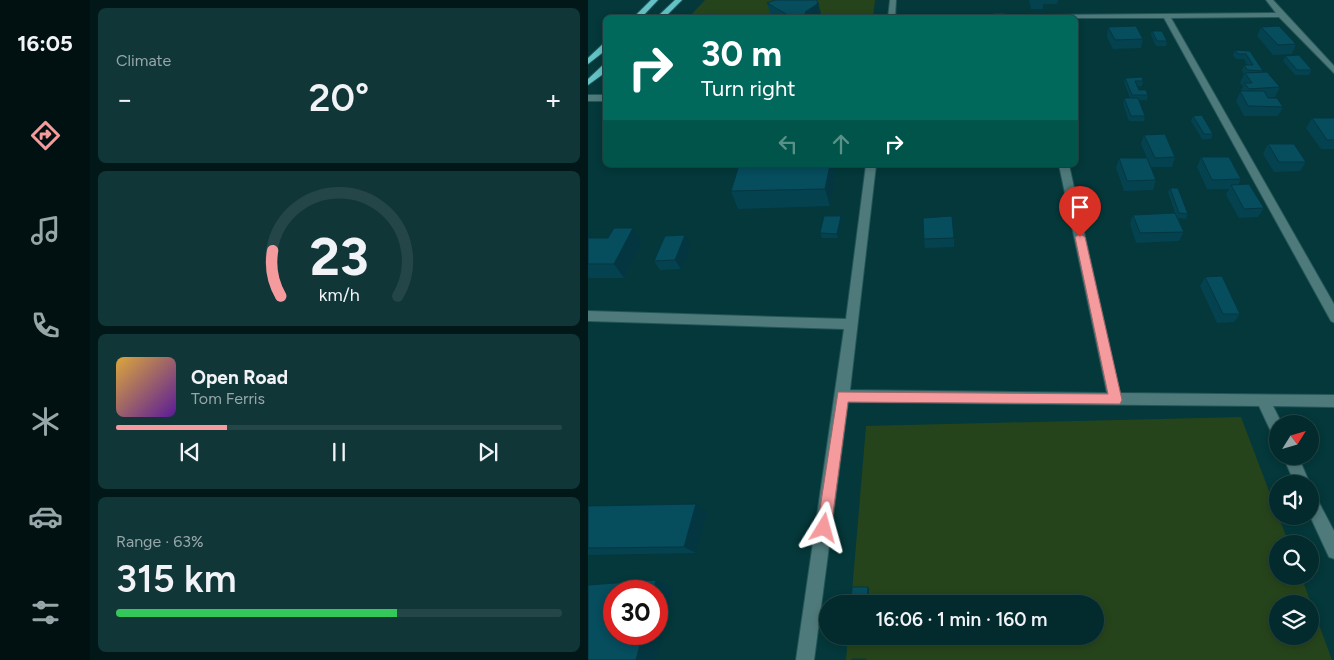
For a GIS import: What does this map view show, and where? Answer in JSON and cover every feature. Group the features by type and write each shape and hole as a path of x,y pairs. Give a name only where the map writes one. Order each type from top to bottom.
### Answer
{"main road":[{"path":"639,15 655,0"},
{"path":"662,15 678,0"},
{"path":"588,62 603,49"},
{"path":"588,83 603,70"}],"street":[{"path":"891,15 893,0"},
{"path":"1269,0 1333,69"},
{"path":"1166,15 1334,318"},
{"path":"1078,16 1281,15"},
{"path":"588,98 603,98"},
{"path":"805,660 852,324 871,167"},
{"path":"1064,167 1115,400"},
{"path":"588,316 852,324"},
{"path":"842,396 1264,402 1334,401"},
{"path":"1264,402 1270,415"},
{"path":"1319,519 1334,551"}],"green space":[{"path":"705,0 875,0 873,15 691,15"},
{"path":"1241,417 1269,491 1269,525 1282,525 1286,535 1269,535 1269,585 1304,585 1308,595 1269,595 1269,645 1319,645 1319,625 1332,660 846,660 847,645 1104,645 1104,595 852,595 866,426"}],"building":[{"path":"775,0 816,0 818,2 803,15 788,15 767,3"},
{"path":"993,13 1005,13 1005,15 993,15"},
{"path":"1136,26 1143,39 1115,40 1108,27"},
{"path":"1279,26 1296,44 1278,45 1261,27"},
{"path":"1152,31 1162,31 1167,41 1157,41"},
{"path":"1235,50 1250,51 1263,71 1247,70 1244,65 1253,65 1246,54 1238,54"},
{"path":"1299,55 1312,70 1297,70 1285,56"},
{"path":"1267,72 1280,87 1249,89 1244,83 1252,83 1245,73"},
{"path":"1142,77 1143,81 1135,81 1139,90 1146,90 1148,95 1132,95 1125,78"},
{"path":"1240,91 1264,91 1268,98 1277,98 1283,107 1248,106"},
{"path":"1124,98 1138,98 1145,116 1131,116"},
{"path":"1202,115 1213,134 1204,134 1193,116"},
{"path":"1312,118 1335,118 1335,140 1327,140"},
{"path":"1165,134 1175,157 1155,158 1144,135"},
{"path":"1268,144 1294,144 1306,162 1279,162"},
{"path":"1201,157 1229,157 1241,179 1212,180"},
{"path":"1119,158 1147,158 1156,180 1127,181"},
{"path":"738,167 830,167 825,189 731,191"},
{"path":"1249,184 1264,208 1244,209 1231,185"},
{"path":"1170,188 1178,188 1188,214 1179,213"},
{"path":"1175,213 1184,232 1140,233 1133,215"},
{"path":"824,216 841,216 837,234 820,233"},
{"path":"952,216 954,238 924,239 923,218"},
{"path":"614,228 633,228 614,264 588,264 588,238 608,238"},
{"path":"685,235 675,260 654,261 665,236"},
{"path":"1222,276 1240,314 1223,314 1205,277"},
{"path":"696,504 684,547 588,548 588,506"},
{"path":"603,584 603,645 640,645 636,660 588,660 588,585"},
{"path":"852,587 868,587 868,595 852,595"}],"route":[{"path":"824,528 842,396 1115,400 1080,237"}]}
